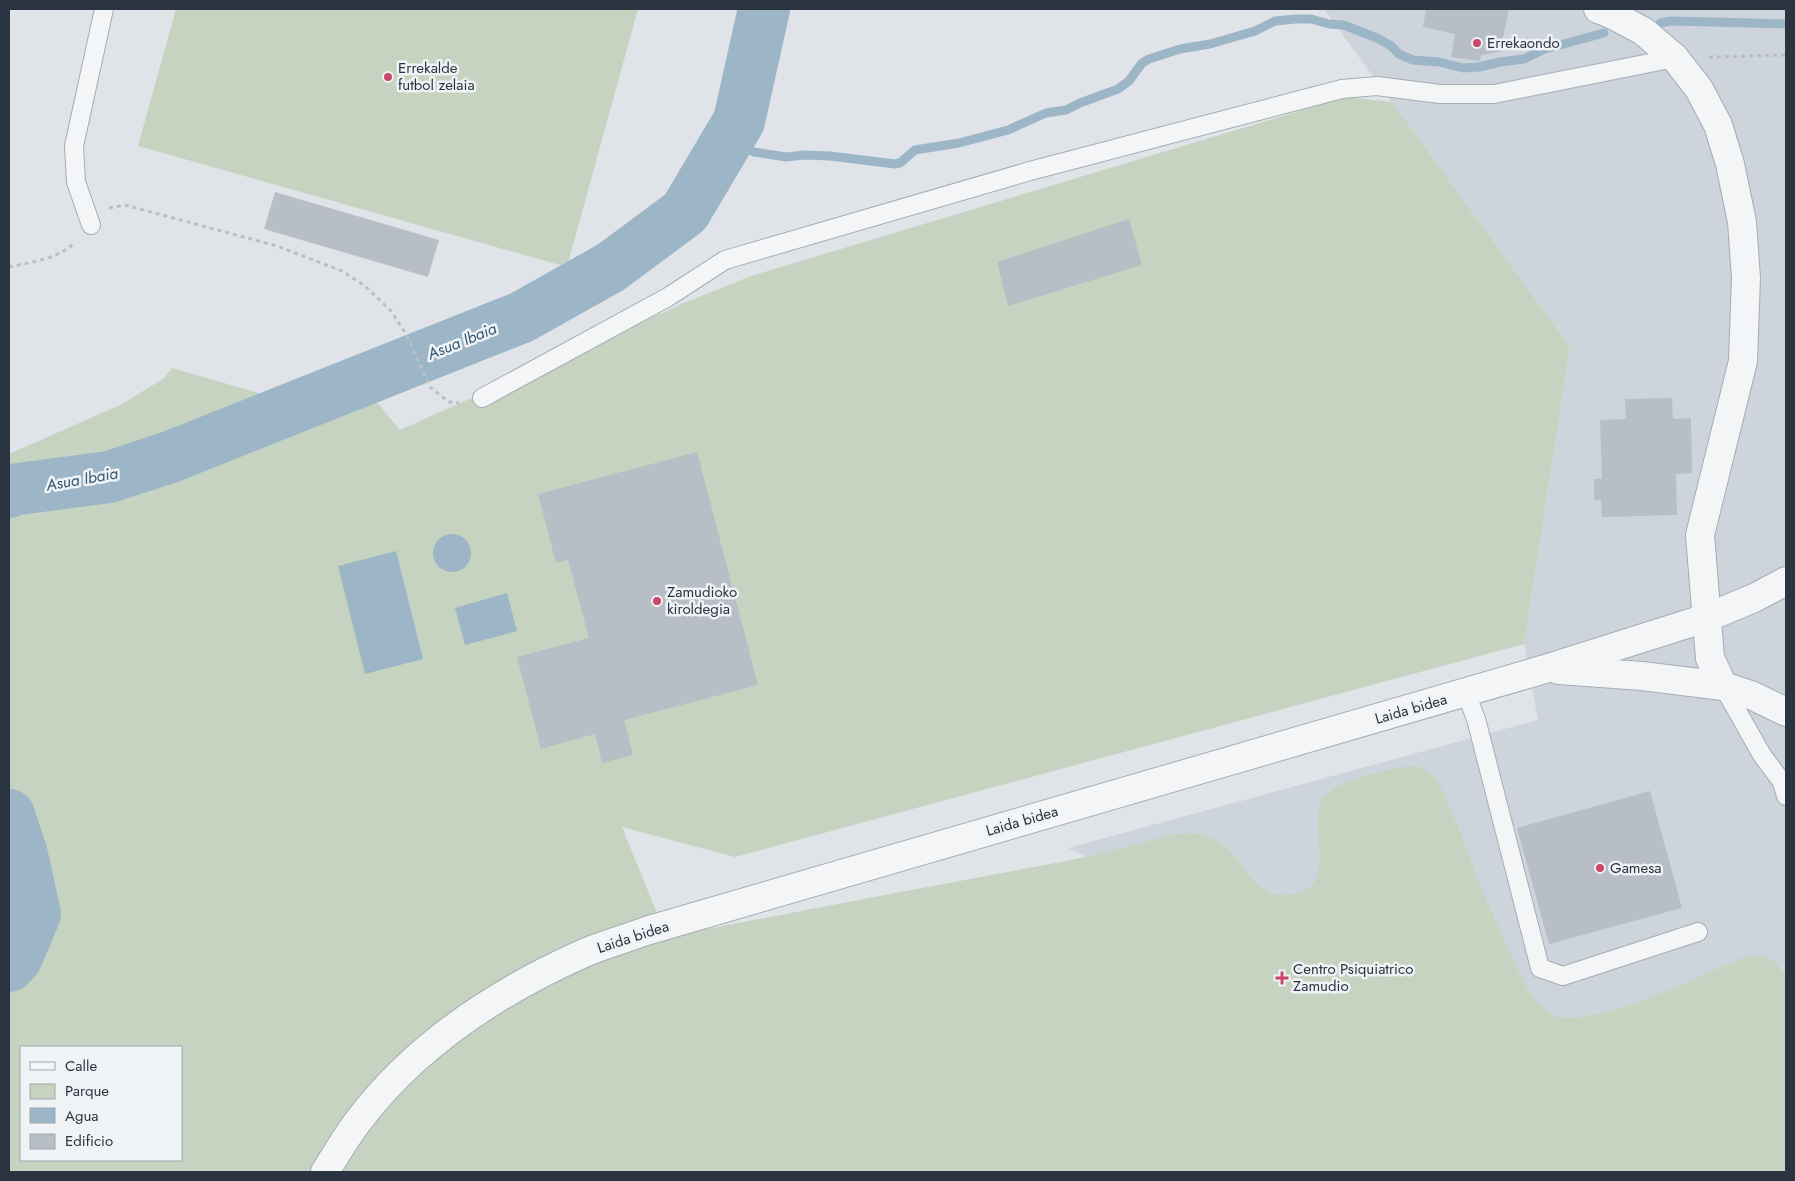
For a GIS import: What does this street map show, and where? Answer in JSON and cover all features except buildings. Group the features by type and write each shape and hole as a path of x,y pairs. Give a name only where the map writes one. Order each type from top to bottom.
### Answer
{"street":[{"path":"1604,11 1643,31 1675,58 1699,89 1718,125 1730,164 1742,222 1746,278 1743,361 1700,534 1710,658 1723,686"},
{"name":"Laida bidea","path":"325,1172 356,1124 392,1083 448,1031 503,994 582,954 656,928 1545,670 1706,618 1754,598 1786,581"},
{"path":"1545,670 1642,676 1723,686 1751,695 1786,712"}],"lane":[{"path":"91,224 76,182 74,146 104,9"},
{"path":"482,398 668,297 725,260 1030,171 1342,89 1377,86 1440,94 1494,94 1675,58"},
{"path":"1723,686 1762,755 1782,782 1786,796"},
{"path":"1466,693 1476,718 1540,968 1563,976 1698,932"}],"path":[{"path":"1675,58 1786,55"},
{"path":"9,267 68,250 108,208 125,205 277,246 342,271 365,286 391,311 406,334 430,387 449,402 465,404 482,398"}],"shaded area":[{"path":"1324,9 1786,9 1786,1172 1014,1172 1190,905 1068,848 1538,720 1524,644 1570,347"}],"green space":[{"name":"Errekalde futbol zelaia","path":"176,9 638,9 567,267 138,146"},
{"path":"1346,97 1392,102 1570,347 1524,644 735,857 622,827 659,918 697,931 1066,861 1183,833 1207,836 1221,843 1260,886 1272,893 1286,895 1303,892 1313,884 1318,872 1320,858 1318,814 1321,802 1330,791 1344,783 1359,778 1402,767 1419,767 1431,774 1440,787 1461,833 1482,890 1522,979 1534,999 1549,1012 1561,1017 1579,1017 1627,1006 1680,986 1744,957 1764,956 1777,964 1786,976 1786,1172 9,1172 9,454 120,405 163,379 172,368 262,394 298,389 351,371 400,430 684,303 751,276"}],"water":[{"path":"452,534 466,539 471,553 466,567 452,572 438,567 433,553 438,539"},
{"path":"396,551 423,659 365,674 338,566"},
{"path":"507,593 517,631 465,645 455,608"}],"waterway":[{"name":"Asua Ibaia","path":"9,492 11,490 109,477 170,457 522,317 611,267 685,212 739,121 764,9"},
{"path":"739,121 746,143 754,152 786,157 804,155 830,156 895,164 900,163 915,150 959,143 1008,130 1046,113 1066,110 1118,89 1129,81 1142,63 1149,59 1180,49 1210,44 1255,31 1275,21 1311,19 1329,24 1344,25 1379,39 1391,46 1399,54 1413,60 1439,62 1463,68 1524,59 1545,49 1604,33"},
{"path":"1660,23 1671,21 1786,24"},
{"name":"Asua Ibaia","path":"9,815 22,855 35,914 17,957 9,966"}],"place":[{"name":"Errekaondo","path":"1477,43"},
{"name":"Errekalde futbol zelaia","path":"388,77"},
{"name":"Zamudioko kiroldegia","path":"657,601"},
{"name":"Gamesa","path":"1600,868"},
{"name":"Centro Psiquiatrico Zamudio","path":"1282,978"}]}
